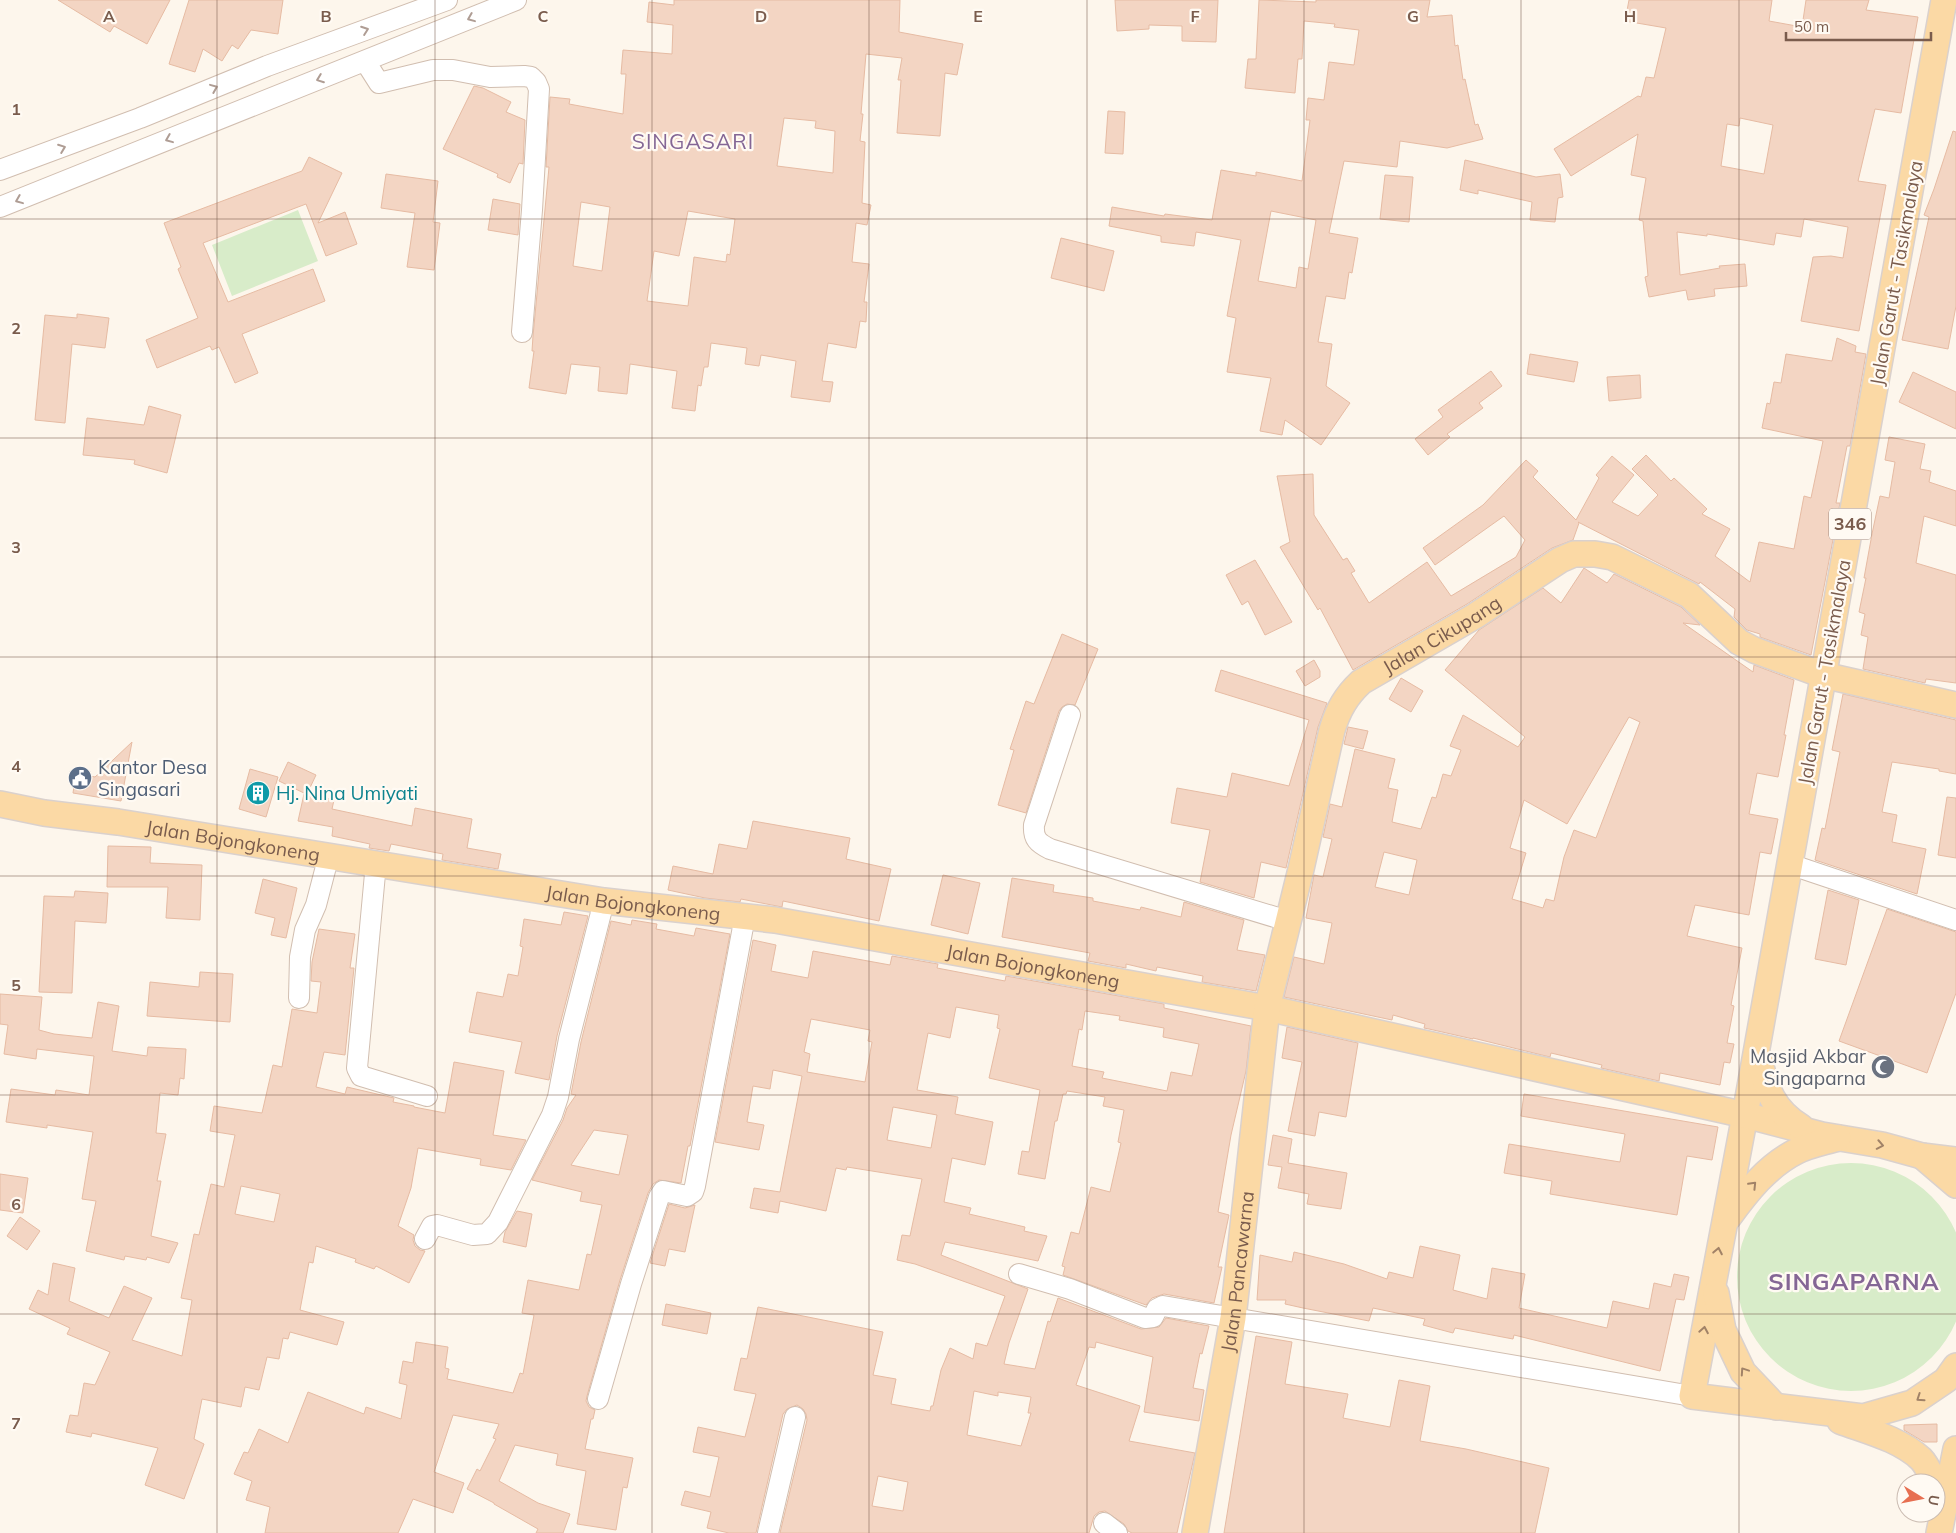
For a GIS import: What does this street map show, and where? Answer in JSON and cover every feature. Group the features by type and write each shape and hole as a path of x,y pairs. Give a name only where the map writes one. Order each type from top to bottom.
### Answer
{"main road":[{"name":"Jalan Garut - Tasikmalaya","path":"1692,1396 1745,1115 1944,0"},
{"name":"Jalan Cikupang","path":"1266,1008 1301,869 1337,712 1361,682 1475,616 1560,560 1574,554 1595,554 1612,558 1688,595 1704,608 1728,633 1747,646 1823,674 1956,705"},
{"name":"Jalan Bojongkoneng","path":"0,804 44,813 118,822 329,855 604,901 744,916 1266,1008 1745,1115 1838,1138 1882,1145 1922,1156 1956,1160"},
{"name":"Jalan Pancawarna","path":"1195,1533 1234,1318 1266,1008"},
{"path":"1756,1048 1765,1085 1774,1104 1791,1121 1808,1131"},
{"path":"1724,1224 1745,1194 1766,1172 1797,1151 1838,1138"},
{"path":"1922,1156 1956,1184"},
{"path":"1713,1277 1723,1330 1733,1352 1743,1372 1776,1407"},
{"path":"1692,1396 1863,1417 1912,1404 1946,1380 1956,1366"},
{"path":"1811,1411 1875,1434 1907,1448 1923,1460 1929,1473"},
{"path":"1946,1473 1956,1449"}],"street":[{"path":"0,170 140,118 267,66 447,0"},
{"path":"0,207 516,0"},
{"path":"365,62 379,83 433,70 453,70 490,77 524,76 531,77 536,82 539,89 534,182 522,332"},
{"path":"267,66 276,96"},
{"path":"1070,715 1034,825 1033,836 1039,843 1050,849 1288,921"},
{"path":"299,998 300,957 305,930 316,905 329,855"},
{"path":"376,863 357,1068 361,1076 427,1096"},
{"path":"1789,864 1956,920"},
{"path":"425,1239 432,1226 473,1235 487,1234 498,1222 532,1155 558,1097 569,1039 604,901"},
{"path":"598,1400 659,1197 663,1191 687,1196 693,1192 695,1186 744,916"},
{"path":"1019,1274 1070,1289 1146,1318 1153,1317 1157,1309 1163,1306 1692,1396"},
{"path":"768,1533 795,1417"}],"green space":[{"path":"298,210 318,261 232,296 212,245"},
{"path":"1851,1163 1873,1165 1895,1172 1914,1182 1932,1196 1946,1214 1956,1233 1963,1255 1965,1277 1963,1299 1956,1321 1946,1340 1932,1358 1914,1372 1895,1382 1873,1389 1851,1391 1829,1389 1807,1382 1788,1372 1770,1358 1756,1340 1746,1321 1739,1299 1737,1277 1739,1255 1746,1233 1756,1214 1770,1196 1788,1182 1807,1172 1829,1165"}],"building":[{"path":"58,0 170,0 147,44 114,26 110,32"},
{"path":"189,0 283,0 278,34 251,30 238,49 232,45 222,61 203,49 195,72 169,64"},
{"path":"674,0 900,0 899,32 963,44 957,75 945,73 940,136 897,133 901,80 898,80 902,58 866,54 860,141 865,142 862,203 871,205 867,225 856,223 852,262 869,264 864,302 867,302 866,322 860,321 856,348 828,343 822,381 833,382 830,402 791,397 796,361 761,355 759,366 745,364 747,348 711,343 708,367 704,367 701,386 698,385 695,411 672,408 677,371 630,364 627,394 598,391 600,367 571,364 566,394 529,388 534,351 532,351 533,336 549,167 546,167 550,97 570,99 569,104 623,114 626,74 621,74 623,50 672,54 673,25 647,22 649,2 674,5","holes":["784,118 816,121 815,128 835,131 833,173 777,166","581,202 610,207 602,271 573,266","688,211 735,219 730,255 727,254 726,262 694,257 688,306 647,301 654,251 679,256"]},
{"path":"1115,0 1218,0 1216,42 1182,41 1182,26 1149,25 1149,29 1117,31"},
{"path":"1259,0 1316,2 1316,0 1430,0 1427,17 1452,15 1455,46 1458,45 1463,80 1465,79 1475,125 1478,124 1483,139 1447,148 1400,141 1397,167 1344,161 1329,233 1358,238 1352,273 1349,272 1345,299 1326,296 1318,342 1332,344 1326,386 1350,403 1321,445 1285,420 1282,435 1260,431 1271,378 1227,372 1236,318 1227,316 1241,240 1196,232 1194,246 1161,242 1161,236 1109,226 1112,207 1164,216 1165,214 1212,220 1221,170 1256,176 1256,172 1302,181 1310,120 1306,120 1308,98 1324,100 1329,62 1354,65 1359,30 1334,27 1335,24 1304,21 1302,59 1298,59 1295,93 1245,88 1248,59 1256,59","holes":["1271,211 1316,220 1308,269 1299,267 1296,288 1258,281"]},
{"path":"1629,0 1772,0 1769,21 1802,27 1806,0 1869,0 1866,10 1918,17 1901,113 1875,109 1858,181 1886,185 1859,331 1801,321 1813,257 1831,256 1843,258 1848,227 1804,219 1801,237 1776,233 1774,245 1707,234 1707,236 1677,232 1680,275 1720,268 1719,266 1745,264 1747,286 1714,289 1715,296 1688,300 1686,290 1649,297 1645,277 1648,276 1643,221 1639,220 1646,178 1631,175 1638,134 1571,176 1554,149 1638,96 1641,97 1646,77 1654,78 1666,28 1625,21","holes":["1740,118 1773,125 1764,174 1721,166 1727,124 1739,126"]},
{"path":"474,86 483,88 511,102 506,112 525,120 523,164 519,163 510,183 497,177 498,174 443,149"},
{"path":"1108,111 1125,112 1123,154 1105,153"},
{"path":"1953,131 1956,132 1956,306 1948,349 1902,340 1929,217 1924,215"},
{"path":"309,157 342,173 318,223 345,212 357,244 326,256 306,204 203,243 228,302 313,269 325,301 242,334 258,373 235,383 219,347 212,350 210,346 157,368 146,340 198,318 178,269 181,267 164,223 302,171"},
{"path":"1465,160 1536,177 1560,174 1563,197 1558,198 1555,222 1530,220 1532,202 1478,190 1478,194 1460,190"},
{"path":"386,174 438,181 433,222 440,223 434,270 407,267 415,213 381,208"},
{"path":"1385,175 1413,177 1409,222 1380,219"},
{"path":"493,199 520,204 518,235 488,230"},
{"path":"1061,238 1114,251 1104,291 1051,278"},
{"path":"77,314 109,318 105,348 72,344 65,423 35,420 45,315 77,318"},
{"path":"1837,338 1856,346 1855,352 1866,354 1850,446 1847,446 1836,503 1840,503 1811,655 1760,637 1760,634 1747,630 1734,617 1735,609 1700,582 1699,584 1578,522 1573,540 1552,548 1467,604 1353,670 1320,608 1318,610 1280,547 1290,542 1277,476 1313,474 1314,515 1343,560 1347,558 1355,571 1351,573 1369,603 1427,562 1451,596 1516,557 1525,540 1504,516 1435,565 1423,548 1483,505 1526,460 1538,471 1533,477 1576,520 1599,478 1596,475 1612,456 1634,475 1612,502 1638,516 1658,495 1632,469 1646,455 1671,481 1674,478 1707,509 1702,514 1730,529 1715,556 1750,582 1759,542 1794,549 1804,496 1811,498 1823,441 1762,428 1767,403 1770,404 1774,382 1781,383 1786,354 1832,361"},
{"path":"1530,354 1578,362 1574,382 1527,374"},
{"path":"1491,371 1502,386 1479,403 1483,408 1447,434 1450,437 1428,455 1415,439 1443,417 1438,410"},
{"path":"1913,372 1956,392 1956,429 1899,402"},
{"path":"1640,375 1641,398 1609,401 1607,377"},
{"path":"149,406 181,415 167,473 134,464 135,460 83,455 87,418 144,425"},
{"path":"1889,437 1925,444 1920,469 1931,471 1929,482 1956,491 1956,526 1924,516 1916,563 1956,575 1956,683 1926,679 1925,683 1863,669 1868,637 1861,635 1865,614 1859,612 1880,496 1889,498 1895,462 1885,460"},
{"path":"1255,560 1292,622 1265,635 1248,601 1242,605 1226,575"},
{"path":"1584,568 1607,583 1614,574 1681,607 1700,625 1683,623 1753,672 1754,665 1794,680 1778,777 1757,773 1749,814 1778,819 1771,854 1760,852 1749,915 1695,905 1687,936 1742,948 1731,1005 1734,1006 1727,1043 1734,1044 1730,1063 1724,1062 1720,1085 1660,1073 1659,1081 1601,1068 1602,1065 1551,1053 1550,1057 1424,1028 1425,1024 1393,1015 1392,1020 1284,997 1294,957 1324,964 1332,923 1306,918 1314,875 1323,877 1332,839 1323,837 1330,804 1342,807 1355,749 1395,759 1388,788 1398,790 1392,822 1421,829 1432,797 1436,798 1443,774 1451,776 1461,750 1450,746 1463,715 1518,747 1525,737 1445,670 1479,630 1543,588 1561,603","holes":["1629,717 1640,722 1596,838 1574,830 1564,857 1554,901 1546,899 1543,908 1512,899 1526,853 1510,848 1524,800 1567,824","1384,852 1417,860 1409,895 1375,887"]},
{"path":"1062,634 1098,649 1075,705 1067,704 1059,711 1026,813 998,805 1014,750 1010,749 1026,701 1034,704"},
{"path":"1314,660 1320,671 1320,677 1305,686 1296,671"},
{"path":"1221,670 1327,703 1318,727 1286,868 1261,862 1254,898 1200,882 1210,830 1171,823 1177,788 1227,797 1232,773 1289,786 1309,720 1215,691"},
{"path":"1401,678 1423,691 1411,712 1389,699"},
{"path":"1843,694 1956,720 1956,774 1939,771 1939,769 1892,762 1882,812 1897,815 1892,842 1926,849 1917,894 1815,860 1822,828 1825,829 1840,752 1832,750"},
{"path":"1348,727 1368,731 1363,749 1344,744"},
{"path":"132,742 121,801 73,793 76,773 95,777"},
{"path":"288,762 316,775 307,794 334,800 332,809 412,826 415,808 472,819 467,848 501,854 498,869 442,860 443,854 391,844 389,851 369,848 370,844 332,836 333,827 298,821 304,794 306,794 279,781"},
{"name":"Hj. Nina Umiyati","path":"250,769 278,777 266,817 239,809"},
{"path":"1947,797 1956,798 1956,858 1938,855"},
{"path":"753,821 850,838 846,859 891,869 879,921 783,901 782,907 741,899 740,902 705,898 668,890 673,866 713,874 719,844 747,849"},
{"path":"108,846 151,847 150,863 202,865 200,920 166,918 168,887 107,887"},
{"path":"943,875 980,883 968,934 931,925"},
{"path":"1012,878 1054,885 1053,892 1093,898 1093,901 1140,910 1141,907 1181,917 1184,902 1244,920 1237,950 1265,955 1256,991 1202,982 1203,976 1157,967 1156,971 1126,964 1126,968 1088,961 1090,953 1002,937"},
{"path":"263,879 297,888 286,938 271,935 275,918 255,913"},
{"path":"1828,890 1859,900 1846,965 1815,959"},
{"path":"75,891 108,893 106,923 75,921 72,993 39,992 44,896 74,897"},
{"path":"1887,909 1956,932 1956,993 1927,1073 1839,1041"},
{"path":"564,912 588,916 557,1036 549,1080 515,1073 522,1042 469,1032 477,992 503,997 508,974 518,976 523,947 520,946 524,919 561,925"},
{"path":"632,920 657,924 656,929 694,936 696,928 730,934 690,1146 688,1146 681,1183 659,1180 653,1184 648,1193 620,1280 586,1401 589,1407 595,1410 593,1419 591,1419 585,1449 633,1458 627,1488 623,1487 616,1530 577,1524 586,1471 556,1465 558,1454 515,1445 499,1481 538,1503 570,1514 563,1533 536,1533 538,1529 467,1489 477,1469 480,1471 496,1439 493,1438 499,1424 453,1415 434,1472 464,1483 453,1513 413,1499 398,1533 265,1533 270,1507 246,1500 252,1481 234,1474 244,1452 248,1453 259,1429 288,1443 308,1392 364,1414 366,1407 401,1419 407,1385 399,1383 403,1361 413,1363 416,1342 448,1347 445,1368 449,1369 447,1379 513,1393 520,1373 523,1374 534,1315 522,1313 528,1280 579,1290 587,1254 591,1255 602,1205 580,1201 582,1192 532,1180 563,1120 567,1108 576,1095 571,1094 581,1042 611,921 631,925","holes":["594,1130 628,1135 619,1175 571,1165"]},
{"path":"319,929 355,934 350,968 354,968 345,1055 324,1052 316,1087 345,1094 347,1087 394,1098 393,1102 445,1113 454,1062 504,1071 493,1135 526,1140 511,1170 480,1165 481,1159 418,1148 411,1188 398,1226 414,1235 415,1246 425,1251 409,1283 376,1266 374,1269 355,1262 356,1259 316,1246 313,1263 309,1262 300,1310 344,1322 337,1345 290,1332 288,1339 283,1338 279,1359 267,1357 259,1390 245,1387 241,1407 202,1399 194,1439 204,1444 184,1499 145,1485 158,1448 92,1433 91,1437 66,1432 70,1415 78,1416 84,1383 95,1385 110,1352 67,1334 70,1328 29,1309 38,1290 48,1295 53,1263 75,1268 69,1301 109,1318 124,1286 152,1298 132,1340 182,1356 192,1300 181,1298 194,1234 199,1235 211,1184 224,1187 235,1135 210,1131 214,1106 262,1113 273,1065 282,1067 292,1009 317,1013 321,982 311,981 312,962","holes":["241,1186 280,1194 274,1222 235,1214"]},
{"path":"753,940 776,945 771,971 808,978 813,951 890,965 892,956 938,964 937,968 1005,981 1006,976 1164,1004 1164,1008 1251,1026 1246,1071 1231,1135 1218,1212 1229,1215 1218,1267 1222,1267 1214,1303 1164,1294 1152,1298 1146,1305 1063,1275 1065,1267 1062,1266 1071,1232 1079,1234 1091,1187 1110,1192 1121,1143 1118,1142 1124,1110 1103,1106 1105,1097 1067,1091 1066,1094 1063,1094 1057,1121 1055,1121 1045,1179 1018,1174 1022,1151 1029,1152 1040,1090 989,1078 1000,1029 997,1028 999,1015 956,1007 950,1038 928,1033 917,1090 958,1097 955,1114 993,1122 985,1165 952,1158 944,1202 971,1208 969,1214 1025,1227 1024,1231 1047,1236 1038,1261 945,1242 941,1255 1028,1289 1009,1343 1004,1364 1035,1369 1048,1321 1050,1322 1058,1298 1141,1329 1159,1327 1166,1318 1209,1326 1202,1354 1200,1353 1193,1388 1204,1390 1199,1421 1144,1412 1153,1357 1096,1342 1095,1348 1089,1347 1076,1385 1140,1406 1129,1441 1195,1453 1177,1533 1132,1533 1128,1531 1124,1524 1105,1511 1099,1512 1094,1516 1089,1533 780,1533 807,1420 803,1409 797,1405 787,1409 783,1414 756,1533 729,1533 707,1528 711,1512 681,1505 685,1491 710,1497 719,1457 693,1452 698,1427 745,1437 756,1394 734,1390 741,1358 747,1359 758,1307 883,1332 873,1375 896,1379 891,1404 930,1411 931,1406 933,1406 941,1370 950,1348 973,1359 976,1343 987,1346 1005,1296 915,1264 897,1260 902,1235 910,1236 922,1179 847,1167 846,1170 836,1168 826,1211 780,1201 778,1213 750,1208 754,1188 780,1192 802,1076 773,1070 770,1089 753,1086 747,1122 764,1125 759,1150 715,1142","holes":["1085,1011 1120,1016 1119,1020 1164,1028 1163,1037 1199,1044 1192,1076 1171,1072 1167,1091 1102,1078 1104,1072 1072,1066 1079,1029 1082,1030","811,1019 870,1030 868,1041 872,1042 865,1082 807,1072 810,1054 804,1052","893,1107 937,1115 931,1148 887,1140","974,1391 998,1396 998,1392 1031,1397 1028,1413 1031,1413 1021,1446 967,1435","878,1476 908,1482 903,1511 872,1506"]},
{"path":"200,972 233,974 230,1022 147,1016 150,982 199,987"},
{"path":"0,994 42,997 39,1030 54,1034 92,1038 98,1002 119,1006 112,1051 147,1056 148,1047 186,1049 184,1079 180,1078 178,1095 160,1093 156,1133 166,1134 157,1181 161,1181 151,1236 178,1243 169,1263 147,1257 146,1260 125,1256 124,1260 86,1251 96,1201 82,1199 93,1132 47,1125 47,1128 6,1122 11,1089 55,1095 56,1090 89,1095 94,1056 37,1049 36,1059 4,1054 8,1025 0,1024"},
{"path":"1287,1027 1358,1043 1346,1117 1319,1112 1315,1136 1288,1131 1302,1062 1282,1058"},
{"path":"1524,1094 1718,1127 1712,1160 1687,1156 1677,1215 1550,1194 1552,1181 1504,1173 1509,1144 1620,1162 1625,1134 1521,1116"},
{"path":"1273,1135 1292,1139 1288,1163 1347,1173 1341,1209 1307,1204 1309,1194 1278,1188 1282,1167 1268,1165"},
{"path":"0,1174 28,1178 23,1213 0,1210"},
{"path":"669,1204 685,1208 695,1205 685,1252 669,1249 665,1266 650,1263"},
{"path":"517,1211 532,1214 526,1247 503,1242 505,1232"},
{"path":"20,1217 40,1231 27,1250 7,1236"},
{"path":"1420,1246 1460,1255 1453,1290 1487,1299 1492,1268 1525,1274 1519,1308 1607,1328 1613,1301 1649,1309 1654,1283 1671,1287 1674,1274 1689,1277 1684,1300 1676,1299 1660,1371 1514,1335 1513,1339 1455,1328 1453,1333 1423,1325 1425,1319 1373,1308 1369,1321 1285,1304 1286,1300 1257,1300 1260,1255 1292,1262 1294,1252 1344,1264 1387,1279 1389,1272 1413,1278"},
{"path":"666,1304 711,1313 707,1334 662,1325"},
{"path":"1256,1336 1292,1342 1285,1384 1348,1394 1343,1418 1390,1427 1399,1380 1430,1386 1420,1441 1466,1449 1549,1468 1535,1533 1224,1533"},
{"path":"1937,1424 1937,1442 1924,1442 1904,1430 1904,1425"}],"place":[{"name":"Kantor Desa Singasari","path":"80,778"},
{"name":"Hj. Nina Umiyati","path":"258,793"},
{"name":"Masjid Akbar Singaparna","path":"1883,1067"}],"district":[{"name":"SINGASARI","path":"693,142"},
{"name":"SINGAPARNA","path":"1854,1282"}]}
